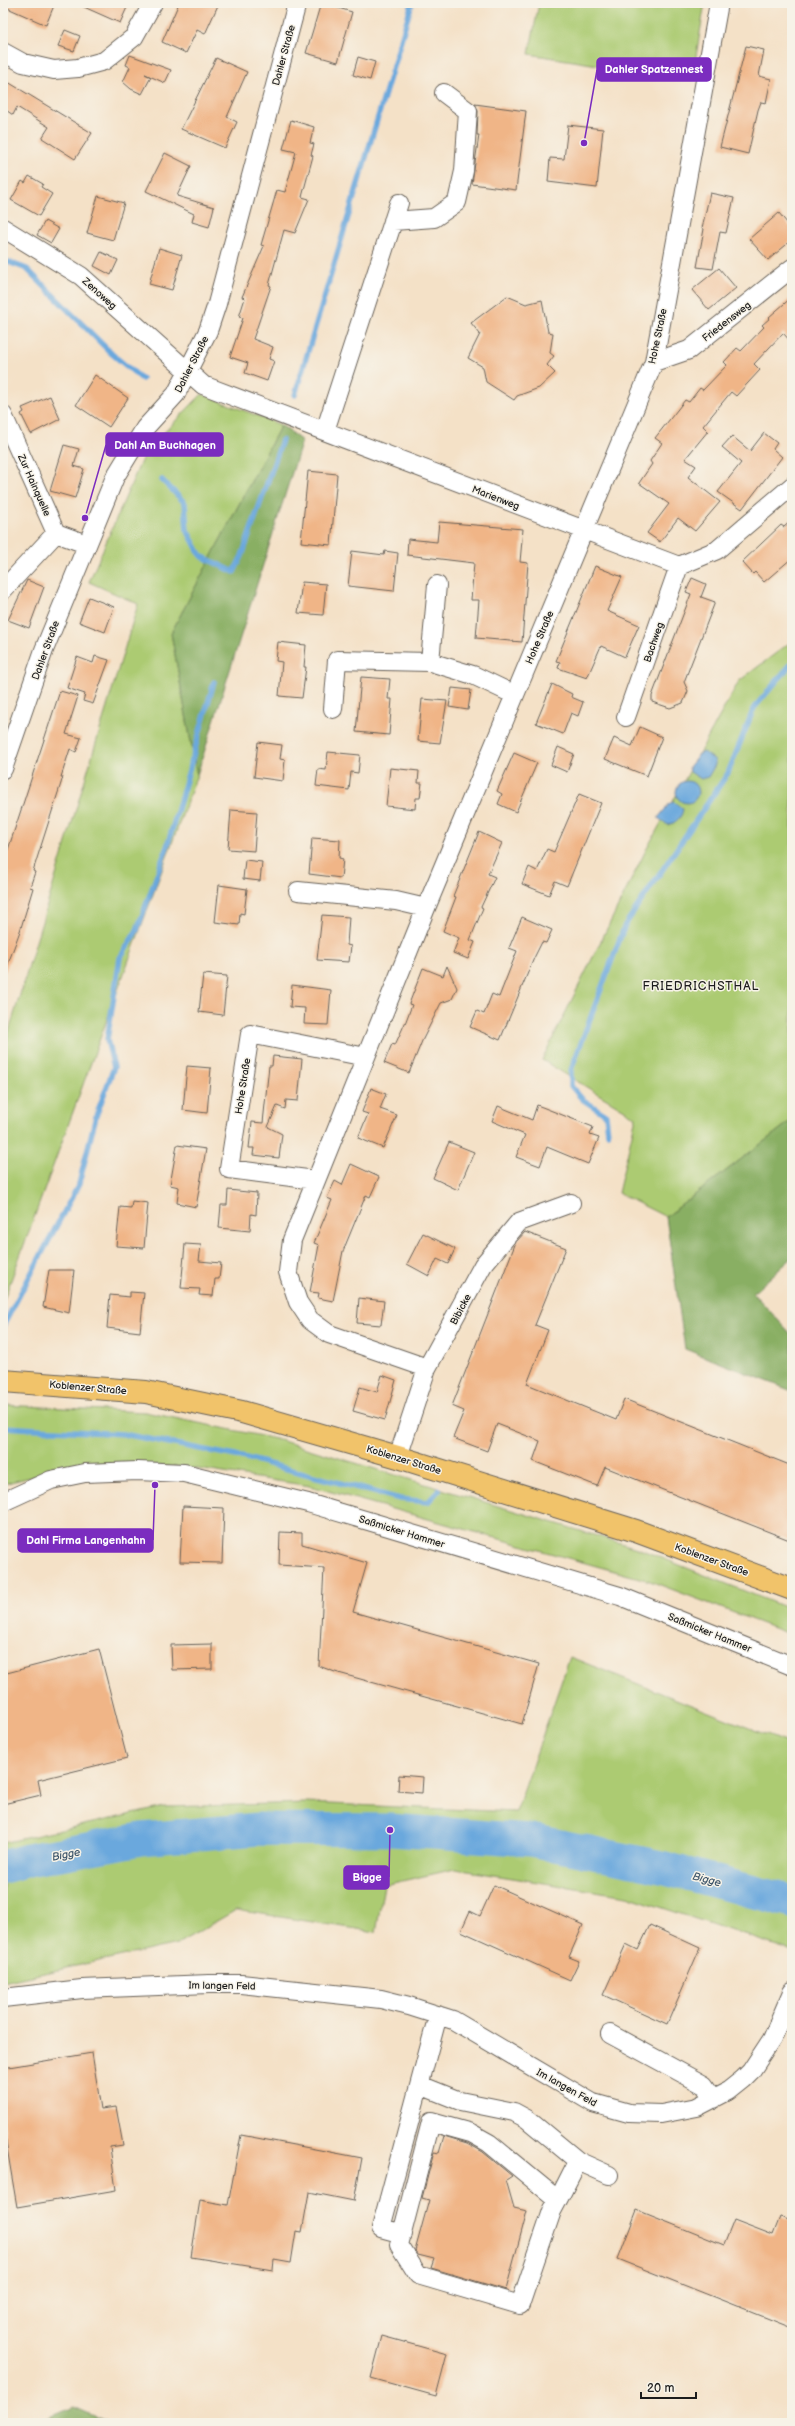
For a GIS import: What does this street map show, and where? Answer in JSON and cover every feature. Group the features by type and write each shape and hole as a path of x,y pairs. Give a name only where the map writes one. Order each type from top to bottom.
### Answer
{"main road":[{"name":"Koblenzer Straße","path":"3,1381 146,1392 242,1412 398,1456 636,1531 792,1588"}],"street":[{"path":"3,52 22,63 54,70 78,68 104,61 134,38 154,3"},
{"name":"Dahler Straße","path":"3,769 44,650 86,544 115,477 145,428 176,394 208,331 217,304 296,3"},
{"name":"Hohe Straße","path":"427,1368 329,1334 310,1320 298,1302 288,1272 292,1240 426,908 654,362 719,3"},
{"path":"394,221 434,218 457,202 464,171 468,111 444,93"},
{"path":"325,431 400,203"},
{"name":"Zenoweg","path":"3,228 81,276 187,372"},
{"name":"Friedensweg","path":"654,362 688,350 792,268"},
{"name":"Marienweg","path":"187,372 203,385 679,566"},
{"name":"Zur Hainquelle","path":"3,415 56,533"},
{"path":"679,566 717,550 792,486"},
{"path":"3,590 56,533 86,544"},
{"name":"Bachweg","path":"626,717 679,566"},
{"path":"430,662 437,584"},
{"path":"333,709 337,660 430,662 473,675 515,695"},
{"path":"298,891 396,901 426,908"},
{"name":"Hohe Straße","path":"315,1180 229,1169 250,1034 366,1057"},
{"name":"Bibicke","path":"398,1456 427,1368 483,1265 519,1222 571,1203"},
{"name":"Saßmicker Hammer","path":"3,1502 51,1480 85,1473 138,1471 184,1473 308,1503 620,1596 792,1666"},
{"name":"Im langen Feld","path":"3,1998 82,1989 241,1984 381,1999 438,2015 469,2028 576,2095 609,2109 629,2113 661,2114 697,2107 714,2099 743,2079 761,2058 772,2040 792,1992"},
{"path":"402,2234 381,2228 438,2015"},
{"path":"610,2034 704,2085 714,2099"},
{"path":"420,2085 460,2102 514,2112 527,2119 578,2161 609,2175"},
{"path":"558,2200 505,2153 471,2133 431,2122 400,2245 418,2275 520,2305 552,2212 578,2161"}],"green space":[{"path":"539,3 705,3 692,80 529,54"},
{"path":"202,394 281,425 171,633 197,775 3,1302 3,1051 138,604 89,582 145,452"},
{"path":"281,425 302,441 197,775 171,633"},
{"path":"792,641 792,1120 666,1217 618,1193 636,1117 542,1060 646,850 739,681"},
{"path":"792,1120 792,1258 753,1293 792,1335 792,1391 685,1349 666,1217"},
{"path":"3,1405 145,1412 276,1439 637,1548 792,1610 792,1635 650,1581 310,1486 184,1467 87,1463 3,1484"},
{"path":"570,1657 792,1745 792,1951 627,1896 455,1869 384,1885 376,1932 236,1910 177,1944 3,1982 3,1843 164,1807 306,1803 516,1812"},
{"path":"74,2407 110,2423 36,2423"}],"water":[{"path":"704,752 715,760 715,765 708,777 701,779 690,772 689,767 700,753"},
{"path":"687,781 695,784 698,792 695,800 687,803 679,800 676,792 679,784"},
{"path":"674,802 683,809 678,820 668,825 658,818 670,803"}],"building":[{"path":"3,3 55,3 46,25 3,6"},
{"path":"75,3 129,3 120,23"},
{"path":"179,3 219,3 205,34 197,30 186,53 162,42"},
{"path":"321,3 352,12 338,62 306,53"},
{"path":"65,30 80,36 74,51 58,46"},
{"path":"746,46 764,50 759,76 771,79 766,103 761,102 758,110 748,154 720,147"},
{"path":"130,55 171,70 165,83 145,74 151,77 142,94 131,89 123,82 130,67 126,65"},
{"path":"358,57 375,62 370,80 353,75"},
{"path":"216,58 247,72 227,117 237,122 225,148 181,129"},
{"path":"3,79 92,133 75,159 42,138 49,127 17,107 13,115 3,108"},
{"path":"475,104 526,111 516,190 472,184 479,135 477,135 478,111"},
{"path":"291,120 314,127 310,143 314,144 311,155 313,156 302,197 309,199 295,233 284,230 269,285 271,286 253,339 273,347 269,359 274,361 267,381 245,373 248,363 230,357 243,318 239,317 245,298 242,297 264,246 261,245 277,190 285,192 296,152 283,149"},
{"path":"568,125 603,129 597,188 548,182 550,158 564,159"},
{"path":"165,153 191,166 177,196 214,207 209,227 192,222 194,214 146,191"},
{"path":"29,176 43,184 41,187 52,194 39,216 11,200 22,181 25,183"},
{"path":"710,193 734,198 726,233 720,232 713,269 697,267 704,229 702,228"},
{"path":"98,196 124,203 113,240 87,233"},
{"path":"779,213 792,229 792,240 768,260 749,239"},
{"path":"45,221 59,229 51,243 37,235"},
{"path":"159,248 182,255 172,290 149,284"},
{"path":"101,252 118,260 111,275 94,266"},
{"path":"719,268 736,288 709,310 692,290"},
{"path":"507,296 526,304 542,300 548,332 553,333 550,353 554,356 547,365 555,373 539,388 517,396 514,400 486,382 483,367 468,358 480,334 471,323"},
{"path":"792,297 792,343 783,333 754,364 760,370 736,396 731,392 703,426 708,431 685,459 696,466 688,477 720,502 695,531 678,518 660,542 647,533 669,504 639,483 652,464 650,461 662,443 655,438 685,400 689,402 700,388 703,390 727,365 724,362 737,348 741,351 764,327 762,325 770,318 769,317"},
{"path":"95,375 128,398 109,427 76,405"},
{"path":"50,396 60,419 31,434 21,414 24,412 22,408"},
{"path":"764,433 777,443 773,449 782,457 742,509 718,492 741,463 722,447 732,436 750,451"},
{"path":"64,445 79,449 74,466 84,469 75,498 50,491"},
{"path":"308,471 337,474 331,545 301,542"},
{"path":"792,520 792,558 764,582 755,572 753,574 742,562 781,525 784,527"},
{"path":"439,522 523,529 520,562 528,563 522,642 476,638 479,600 471,600 474,563 407,555 408,539 437,542"},
{"path":"352,551 384,555 385,551 398,553 394,591 348,586"},
{"path":"595,566 622,577 607,611 639,625 625,657 601,646 587,678 558,668 560,662 556,661"},
{"path":"692,578 706,584 701,597 715,602 684,682 688,691 683,703 670,708 652,702 652,696 691,594 686,592"},
{"path":"27,580 44,587 29,628 8,620"},
{"path":"302,582 326,584 323,615 298,613"},
{"path":"89,597 114,607 105,632 79,622"},
{"path":"278,642 306,645 304,667 306,667 302,698 279,696 282,662 276,661"},
{"path":"95,656 109,660 93,704 83,701 85,694 67,688 77,657 93,663"},
{"path":"361,677 390,679 388,699 392,699 389,735 356,732"},
{"path":"552,684 572,694 571,697 583,702 578,716 571,713 563,734 536,723"},
{"path":"452,688 471,690 468,710 449,707"},
{"path":"60,691 78,696 66,734 81,738 76,752 70,749 61,777 63,777 33,871 35,872 30,887 33,888 20,931 5,972 3,972 3,874 7,863 4,862"},
{"path":"422,699 447,701 440,743 418,741"},
{"path":"640,727 662,737 647,776 605,759 614,738 632,746"},
{"path":"258,742 282,745 280,759 285,760 283,781 254,777"},
{"path":"558,747 574,754 567,772 551,765"},
{"path":"328,752 360,755 358,773 351,772 349,790 316,786 318,769 326,770"},
{"path":"514,753 537,763 516,812 498,804 502,794 497,791"},
{"path":"390,768 419,771 418,783 422,783 420,798 416,798 415,809 386,806"},
{"path":"579,794 601,803 567,886 555,881 549,895 522,884 529,867 537,871 547,849 554,852"},
{"path":"231,810 257,812 254,851 228,849"},
{"path":"479,832 502,843 488,874 495,877 481,907 483,908 470,940 475,942 468,959 453,953 459,938 443,931 456,897 453,896"},
{"path":"312,838 340,840 339,858 343,859 341,878 309,874"},
{"path":"245,860 262,862 260,881 243,879"},
{"path":"219,885 247,889 244,914 240,913 239,925 215,922"},
{"path":"322,915 349,917 347,945 351,946 349,962 317,960"},
{"path":"522,917 552,930 546,943 542,942 534,958 500,1040 470,1027 477,1011 484,1014 492,994 499,997 517,951 509,948"},
{"path":"447,966 457,988 452,999 441,1003 422,1041 409,1073 384,1063 392,1044 395,1045 406,1021 412,1005 409,1004 423,968 443,976"},
{"path":"203,974 227,976 223,1015 199,1012"},
{"path":"292,985 331,990 328,1025 304,1024 305,1008 290,1007"},
{"path":"273,1056 302,1059 298,1101 286,1100 285,1109 277,1106 268,1127 282,1134 279,1158 253,1155 254,1148 249,1148 252,1122 263,1123 269,1066 272,1066"},
{"path":"187,1066 211,1068 207,1113 183,1110"},
{"path":"371,1088 386,1094 380,1109 397,1115 383,1148 358,1138 368,1114 362,1112"},
{"path":"537,1105 593,1127 590,1135 599,1138 588,1164 547,1147 540,1166 516,1157 525,1135 492,1121 498,1106 532,1120"},
{"path":"449,1142 474,1152 458,1190 433,1178"},
{"path":"177,1145 206,1149 196,1207 177,1203 179,1187 170,1185"},
{"path":"351,1164 379,1177 370,1197 366,1195 343,1251 333,1301 318,1298 319,1293 310,1292 319,1245 314,1243 332,1200 327,1198 335,1181 342,1185"},
{"path":"228,1190 257,1193 256,1215 251,1214 250,1231 219,1228 221,1205 227,1205"},
{"path":"132,1201 148,1203 144,1248 116,1246 120,1207 131,1208"},
{"path":"525,1232 566,1248 535,1325 548,1330 527,1384 616,1420 624,1399 792,1466 792,1541 605,1467 597,1486 533,1461 540,1441 497,1424 487,1451 453,1438 464,1411 452,1406 516,1242"},
{"path":"423,1233 455,1249 448,1264 437,1259 429,1276 407,1264"},
{"path":"185,1244 201,1245 199,1261 221,1263 219,1279 215,1279 213,1296 199,1295 200,1289 181,1288"},
{"path":"49,1270 74,1270 69,1313 43,1307"},
{"path":"130,1292 144,1293 140,1332 107,1328 110,1295 130,1297"},
{"path":"359,1298 384,1301 381,1325 357,1323"},
{"path":"382,1375 396,1380 385,1420 353,1411 360,1387 377,1392"},
{"path":"183,1506 224,1508 222,1563 180,1562"},
{"path":"280,1532 302,1533 302,1544 367,1563 353,1612 539,1664 522,1724 335,1672 319,1666 324,1568 279,1565"},
{"path":"212,1644 212,1669 172,1670 171,1645"},
{"path":"99,1649 127,1758 38,1780 41,1795 3,1804 3,1674"},
{"path":"399,1775 423,1777 422,1793 398,1791"},
{"path":"494,1885 583,1925 569,1957 579,1961 570,1980 461,1931 470,1911 480,1916"},
{"path":"650,1925 700,1948 667,2024 603,1995 626,1944 638,1950"},
{"path":"92,2053 101,2109 116,2107 123,2145 110,2147 116,2190 17,2207 3,2124 3,2068"},
{"path":"241,2135 362,2158 354,2201 309,2192 302,2232 296,2231 291,2263 274,2260 273,2270 191,2257 200,2200 228,2205"},
{"path":"444,2136 467,2143 483,2152 512,2176 506,2180 514,2208 527,2211 506,2290 431,2268 434,2259 418,2255 415,2251 429,2200 422,2198 434,2152 439,2153"},
{"path":"637,2210 724,2245 734,2220 773,2235 780,2217 792,2221 792,2328 618,2259"},
{"path":"382,2336 447,2354 436,2396 371,2378"}],"waterway":[{"path":"295,395 412,3"},
{"path":"3,260 27,269 112,354 142,379"},
{"path":"162,480 185,503 187,530 201,556 234,572 242,556 282,440"},
{"path":"608,1133 606,1115 582,1099 571,1086 571,1070 625,925 728,773 754,708 792,663"},
{"path":"3,1326 79,1184 96,1116 114,1067 107,1040 120,958 137,930 167,847 214,682"},
{"path":"3,1427 123,1434 246,1458 400,1499 428,1502 439,1490"},
{"name":"Bigge","path":"3,1867 28,1860 141,1839 258,1829 390,1830 531,1840 661,1867 792,1902"}],"place":[{"name":"Dahler Spatzennest","path":"584,143"},
{"name":"Dahl Am Buchhagen","path":"85,518"},
{"name":"Dahl Firma Langenhahn","path":"155,1485"},
{"name":"Bigge","path":"390,1830"}],"district":[{"name":"FRIEDRICHSTHAL","path":"701,986"}]}
